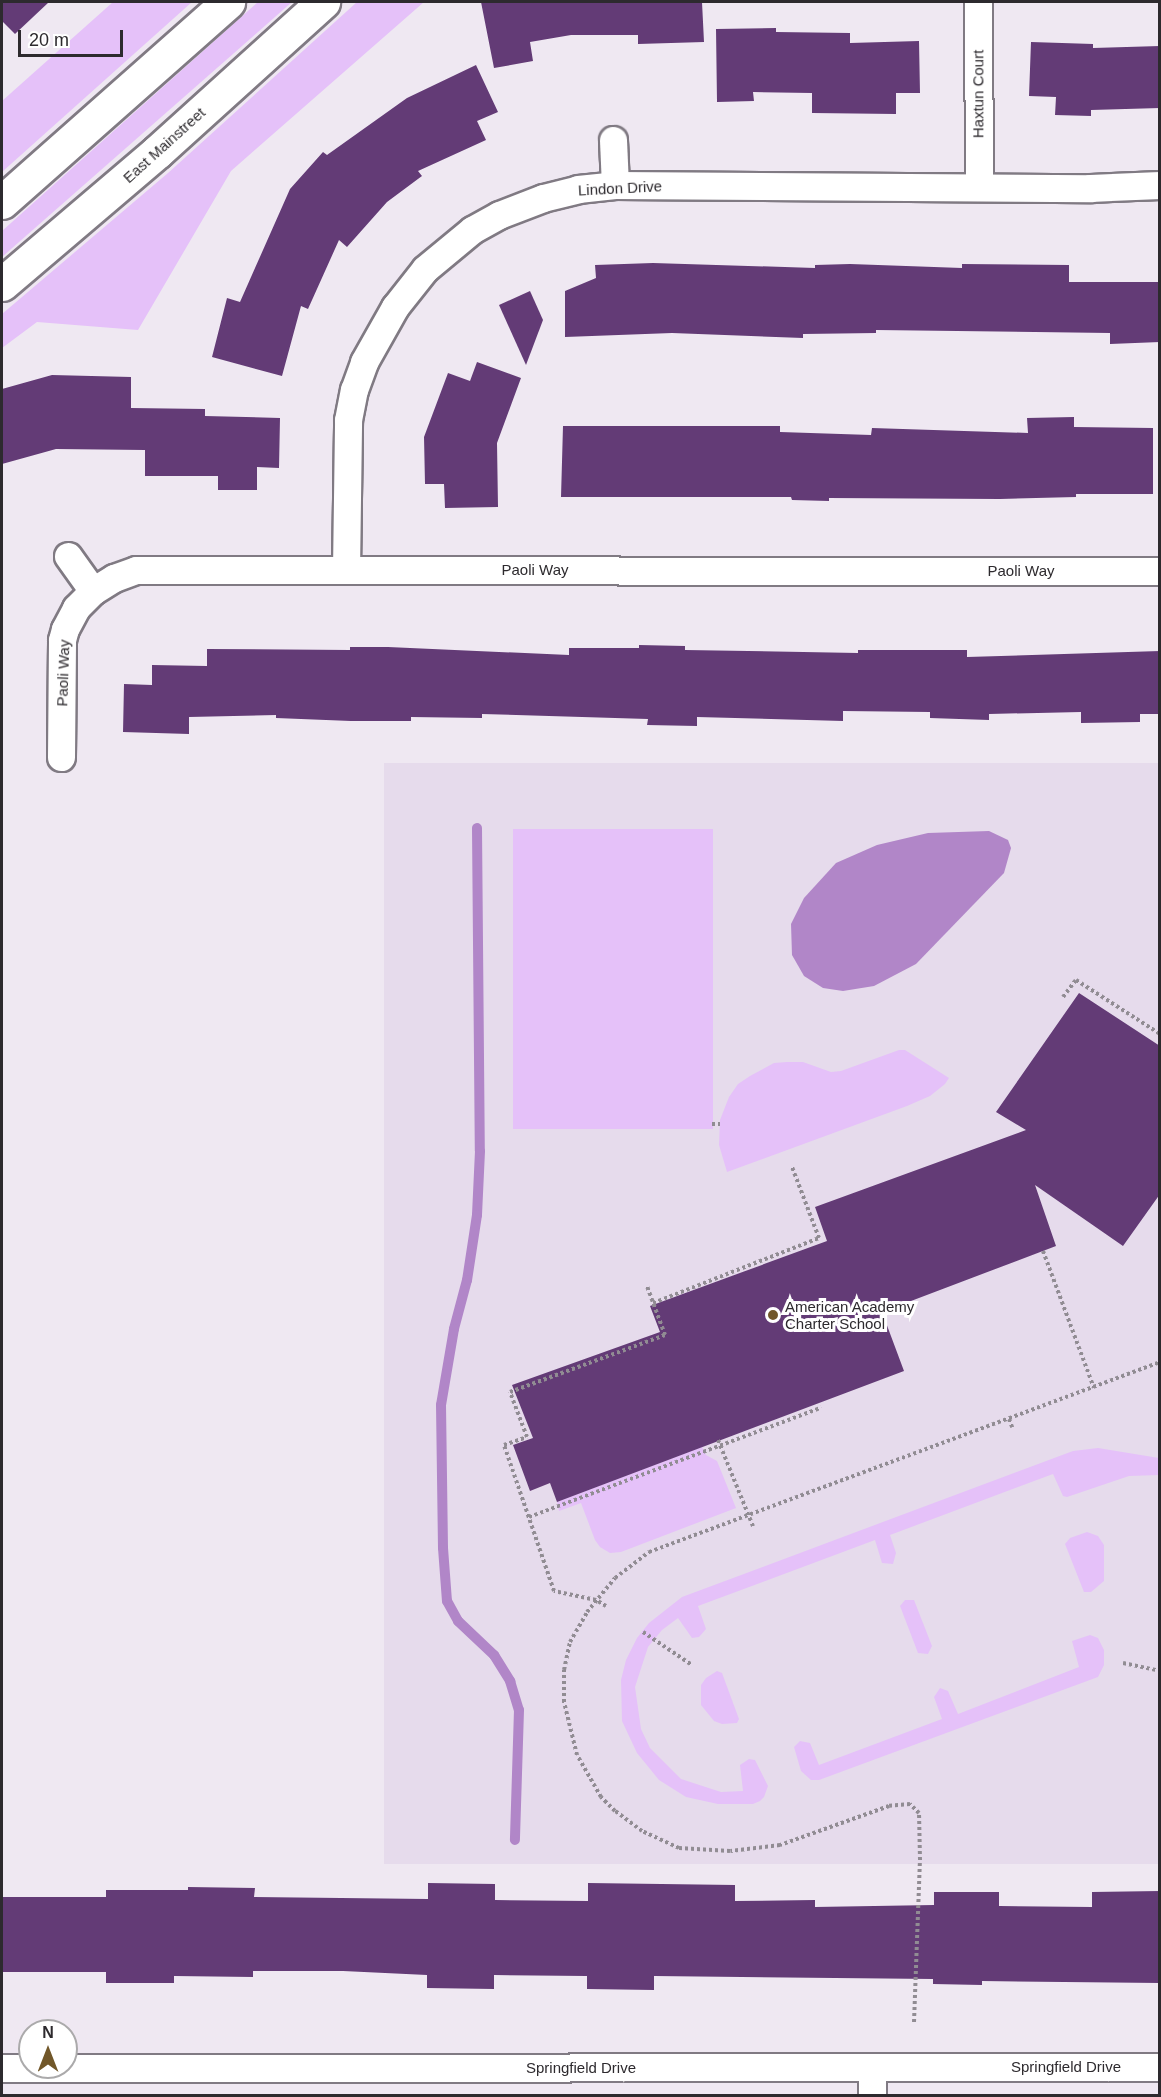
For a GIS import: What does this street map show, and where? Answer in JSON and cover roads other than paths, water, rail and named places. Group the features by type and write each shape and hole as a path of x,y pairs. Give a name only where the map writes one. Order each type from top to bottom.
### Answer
{"main road":[{"path":"2,202 228,2"},
{"name":"East Mainstreet","path":"2,284 157,152 323,2"}],"street":[{"name":"Haxtun Court","path":"978,2 979,187"},
{"path":"614,140 615,185"},
{"name":"Lindon Drive","path":"346,570 348,420 354,390 364,362 395,307 437,257 485,222 543,198 578,189 615,185 1090,188 1160,184"},
{"path":"68,556 93,591"},
{"name":"Paoli Way","path":"61,757 62,640 69,619 93,591 120,575 147,568 1160,571"},
{"name":"Springfield Drive","path":"2,2068 1160,2067"},
{"path":"872,2068 872,2096"}],"waterway":[{"path":"477,828 480,1151 477,1215 467,1280 454,1329 441,1405 443,1548 447,1601 458,1621 494,1655 510,1681 519,1710 515,1840"}],"place":[{"name":"American Academy Charter School","path":"773,1315"}]}
